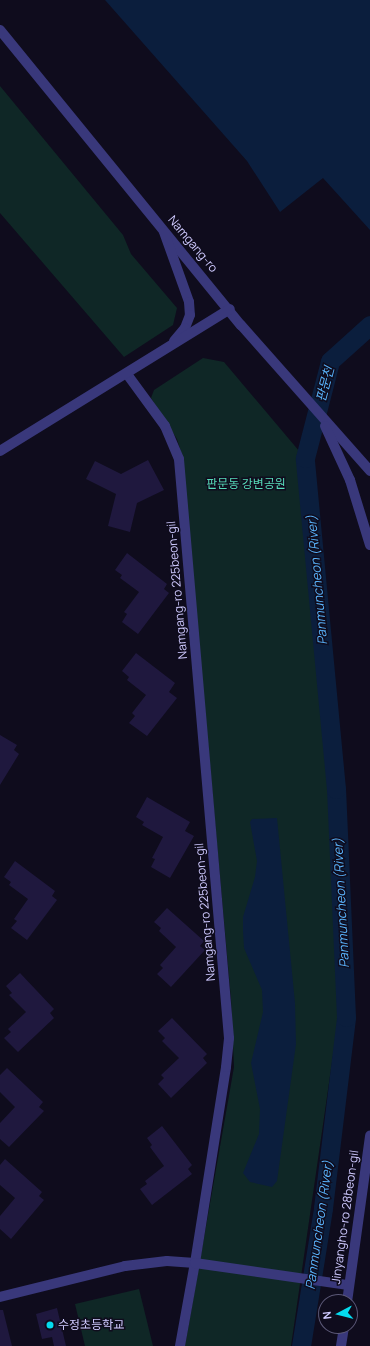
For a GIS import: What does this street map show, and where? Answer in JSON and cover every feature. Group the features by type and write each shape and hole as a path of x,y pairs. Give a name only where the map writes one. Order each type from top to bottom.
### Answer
{"street":[{"name":"Namgang-ro","path":"0,30 230,309 367,468"},
{"path":"161,225 189,302 190,315 185,328 168,349"},
{"path":"0,451 168,349 230,309"},
{"name":"Namgang-ro 225beon-gil","path":"127,374 165,426 179,459 229,1038 195,1263 180,1346"},
{"path":"320,415 350,480 370,545"},
{"name":"Jinyangho-ro 28beon-gil","path":"347,1294 370,1136"},
{"path":"0,1297 148,1262 195,1263 270,1276 348,1285"},
{"path":"342,1346 343,1334"}],"green space":[{"path":"0,86 123,235 131,254 177,308 173,325 124,357 0,213"},
{"name":"판문동 강변공원","path":"203,358 224,362 305,458 344,979 291,1346 185,1346 234,1067 231,999 182,455 177,439 151,398 154,390"},
{"path":"139,1289 153,1346 85,1346 75,1304"}],"water":[{"path":"105,0 370,0 370,230 323,178 280,212 247,161"},
{"path":"277,818 295,1003 296,1044 277,1181 272,1187 250,1182 243,1173 259,1134 260,1109 251,1063 263,1012 262,990 244,948 243,917 255,877 257,861 250,822 252,819"}],"building":[{"path":"148,460 164,490 137,503 130,532 108,526 116,494 86,479 95,461 121,474"},
{"path":"127,553 167,584 164,589 169,593 138,634 122,622 127,614 124,612 139,592 120,578 122,575 115,570"},
{"path":"136,653 175,683 169,692 177,698 147,736 129,723 135,716 132,713 146,695 127,680 129,677 122,671"},
{"path":"0,735 17,745 14,750 19,754 0,785"},
{"path":"147,797 190,822 185,831 194,836 170,878 151,867 155,859 152,858 163,837 142,825 144,822 136,817"},
{"path":"15,861 55,891 52,896 57,900 27,940 11,928 17,921 14,919 28,899 9,885 11,882 4,877"},
{"path":"167,908 204,941 200,946 205,950 171,987 157,974 163,968 160,965 176,947 159,931 161,928 154,922"},
{"path":"20,973 54,1009 50,1013 54,1018 18,1052 4,1038 11,1032 8,1029 26,1012 9,995 12,993 6,986"},
{"path":"172,1018 207,1054 203,1058 207,1063 171,1098 158,1084 164,1078 161,1075 179,1058 162,1041 165,1038 158,1031"},
{"path":"7,1068 43,1102 39,1107 44,1111 9,1147 0,1139 0,1123 15,1107 0,1092 0,1075"},
{"path":"162,1126 192,1165 188,1169 192,1174 152,1205 140,1189 147,1184 145,1181 164,1166 150,1147 152,1145 147,1138"},
{"path":"5,1159 42,1192 39,1196 44,1200 11,1239 0,1229 0,1216 15,1198 0,1185 0,1165"},
{"name":"수정초등학교","path":"57,1308 66,1346 54,1346 52,1337 42,1339 36,1314"},
{"path":"0,1310 3,1310 12,1346 0,1346"}],"waterway":[{"name":"Panmuncheon (River)","path":"301,1346 323,1208 346,1017 336,789 305,458 330,361 370,325"}],"place":[{"name":"수정초등학교","path":"50,1325"}],"water label":[{"name":"판문천","path":"325,384"}]}
